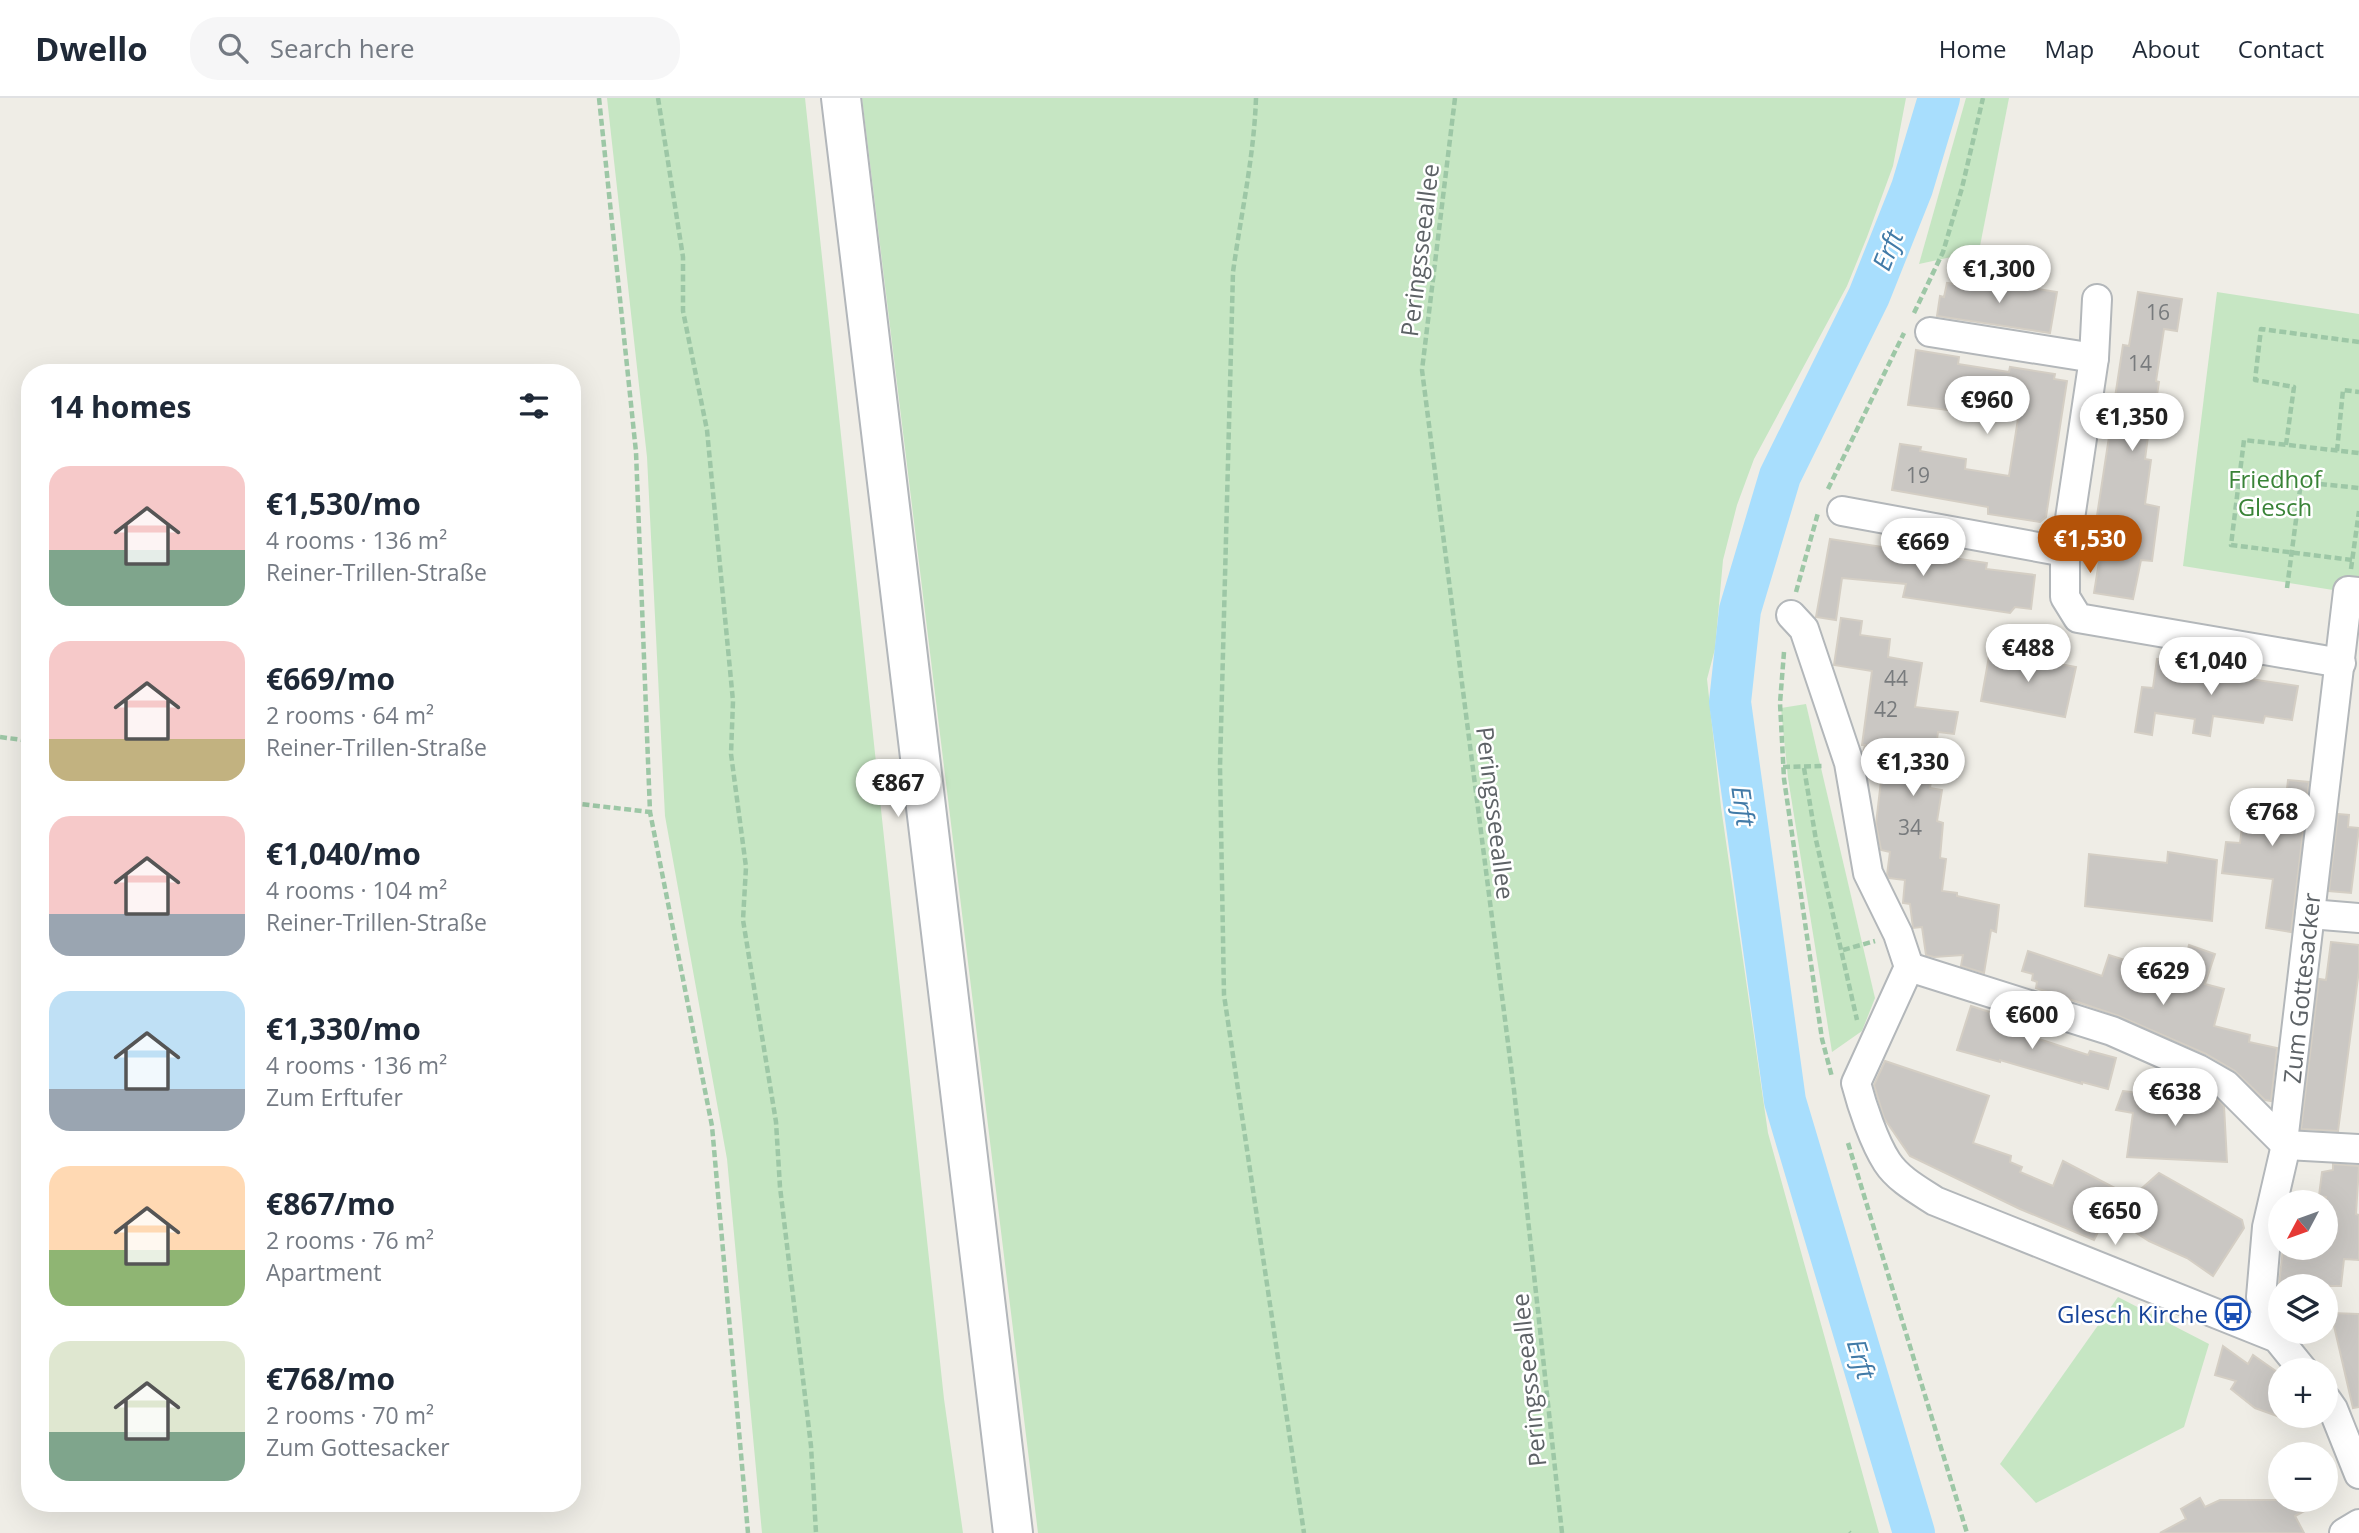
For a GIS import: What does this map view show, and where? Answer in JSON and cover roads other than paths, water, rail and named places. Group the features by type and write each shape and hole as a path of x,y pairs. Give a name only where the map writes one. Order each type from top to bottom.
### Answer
{"main road":[{"path":"841,98 1013,1533"}],"street":[{"path":"2097,299 2094,358 2065,552 2065,597 2078,618 2341,663"},
{"path":"1917,325 2094,358"},
{"path":"1828,506 2065,552"},
{"name":"Zum Gottesacker","path":"2268,1315 2261,1297 2267,1227 2285,1144 2309,914 2341,663 2353,591"},
{"path":"1791,615 1804,629 1849,763 1868,873 1898,934 1909,967 1892,1010 1865,1059 1856,1083 1861,1102 1887,1162 1909,1184 1934,1201 2268,1334"},
{"path":"2309,914 2359,918"},
{"path":"1909,967 2112,1031 2198,1069 2225,1085 2285,1144 2359,1149"},
{"path":"2282,1344 2293,1358"},
{"path":"2338,1422 2359,1474"},
{"path":"2344,1533 2359,1524"}],"waterway":[{"name":"Erft","path":"1914,1533 1785,1101 1730,702 1740,610 1780,476 1869,296 1912,188 1939,98"}],"place":[{"name":"Glesch Kirche","path":"2233,1313"}],"park label":[{"name":"Friedhof Glesch","path":"2275,492"}]}
